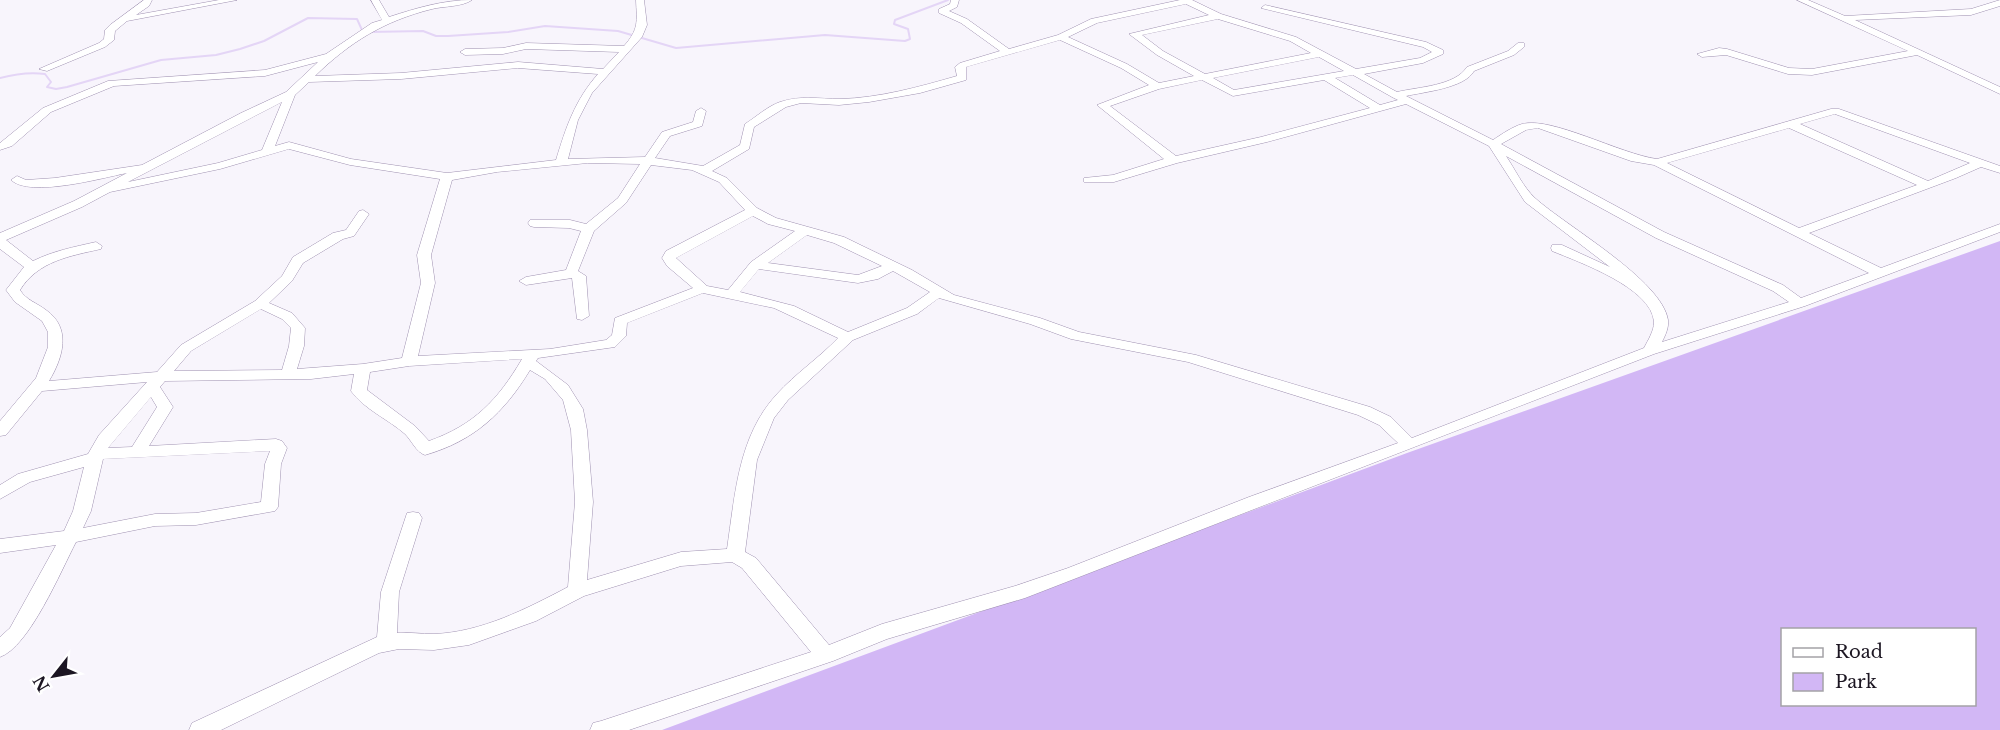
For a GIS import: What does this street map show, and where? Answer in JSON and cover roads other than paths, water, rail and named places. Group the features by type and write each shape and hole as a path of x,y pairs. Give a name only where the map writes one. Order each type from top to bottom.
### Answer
{"street":[{"path":"44,69 102,45 109,40 113,27 148,0"},
{"path":"123,21 232,0"},
{"path":"375,0 387,21"},
{"path":"0,238 78,204 245,115 290,94 331,55 375,25 429,7 468,0"},
{"path":"561,162 573,120 588,92 637,37 642,25 640,0"},
{"path":"955,0 954,5 942,11 964,21 1009,53"},
{"path":"1254,16 1275,0"},
{"path":"1801,0 2000,91"},
{"path":"705,170 745,147 749,126 782,105 801,100 861,100 920,90 962,78 961,66 1061,37 1087,23 1186,1 1218,16"},
{"path":"1843,18 1971,12 1987,9 2000,3"},
{"path":"1218,16 1254,16 1426,45 1440,52 1423,60 1233,93 1160,53 1134,34 1218,16"},
{"path":"1254,16 1350,72 1493,144 1660,235 1778,288 1800,303"},
{"path":"1061,37 1114,60 1157,86"},
{"path":"1396,95 1458,81 1467,75 1470,69 1511,53 1521,45"},
{"path":"465,52 503,51 523,46 624,49"},
{"path":"1702,54 1728,52 1798,72 1812,72 1918,52"},
{"path":"1174,160 1102,105 1131,97 1135,92 1157,86 1319,54"},
{"path":"0,147 8,144 47,110 112,83 265,73 331,55"},
{"path":"305,79 401,76 518,65 604,72"},
{"path":"1326,77 1378,108"},
{"path":"267,151 290,94"},
{"path":"1088,180 1114,178 1174,160 1263,140 1407,101"},
{"path":"572,273 588,229 622,200 666,134 698,124 701,111"},
{"path":"1657,162 1835,111 2000,170"},
{"path":"1792,125 1927,185"},
{"path":"1493,144 1523,127 1539,126 1635,159 1657,162 1880,273"},
{"path":"1493,144 1529,199 1608,258 1654,301 1661,320 1658,337 1649,351"},
{"path":"110,188 220,166 289,145 350,162 447,177 561,162 649,161 705,170 723,180 735,195 753,211 772,221 839,240 893,266 949,298 1035,321 1076,336 1191,358 1364,411 1385,421 1409,445"},
{"path":"1799,232 1980,163"},
{"path":"17,180 24,184 52,183 145,168"},
{"path":"409,361 428,283 424,255 447,177"},
{"path":"753,211 671,254 669,258 702,289 784,307 848,337"},
{"path":"0,649 17,634 70,537 82,511 95,456 105,439 186,348 260,304 287,278 298,260 340,234 350,232 363,214"},
{"path":"534,223 570,224 588,229"},
{"path":"601,730 826,655 882,632 1018,593 1075,573 1255,501 1409,445 1649,351 1800,303 2000,228"},
{"path":"730,296 756,265 804,231"},
{"path":"0,242 19,259 34,267"},
{"path":"0,431 38,387 56,348 56,332 48,318 16,298 13,290 17,282 34,267 59,255 96,246"},
{"path":"1557,248 1593,264 1648,295"},
{"path":"756,265 858,279 873,276 893,266"},
{"path":"526,281 572,273 579,276 582,316"},
{"path":"38,387 363,369 409,361 530,358 610,344 619,336 620,321 702,289"},
{"path":"735,555 749,460 767,417 783,396 848,337 912,311 939,292"},
{"path":"260,304 288,315 298,327 298,338 288,374"},
{"path":"363,369 359,391 378,408 404,424 419,438 425,449 461,434 487,416 513,388 530,358"},
{"path":"530,358 563,388 575,409 579,429 584,502 577,591"},
{"path":"138,451 165,407 156,381"},
{"path":"0,493 24,478 95,456 138,451 278,446 273,464 269,507 196,519 155,520 70,537 0,546"},
{"path":"386,642 390,592 413,518"},
{"path":"200,730 367,648 386,642 434,642 469,637 529,616 577,591 681,559 735,555 749,563 826,655"}],"waterway":[{"path":"369,32 423,31 436,36 448,36 508,32 545,26 618,31 676,48 825,35 905,41 910,39 908,29 894,24 895,20 948,0"},
{"path":"0,78 22,74 45,74 51,82 47,87 56,89 67,87 161,60 216,55 240,49 264,41 308,18 357,19 362,30"}]}
